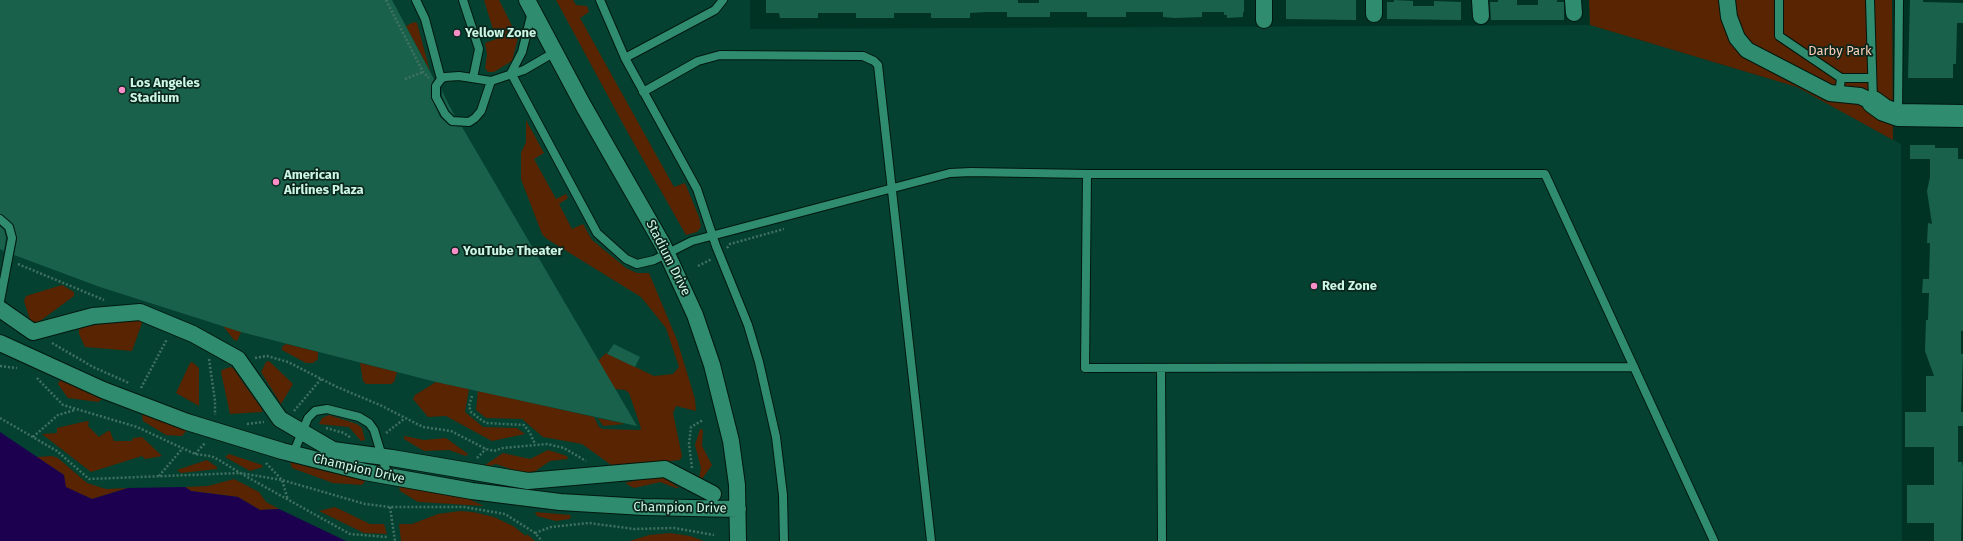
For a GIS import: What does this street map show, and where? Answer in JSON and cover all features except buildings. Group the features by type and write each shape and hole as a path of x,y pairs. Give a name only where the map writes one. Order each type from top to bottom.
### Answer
{"street":[{"path":"1264,0 1264,20"},
{"path":"1480,0 1481,16"},
{"path":"1727,0 1729,17 1737,38 1747,50 1815,86 1830,93 1860,96 1873,102 1884,110 1898,115 1963,116"},
{"name":"Stadium Drive","path":"530,5 667,253 695,315 714,371 731,442 737,485 738,541"},
{"path":"0,308 33,332 93,316 140,312 193,334 238,359 280,419 333,450 528,481 665,469 714,494"},
{"name":"Champion Drive","path":"0,343 63,373 144,406 233,437 293,454 388,476 472,491 560,502 644,507 738,509"}],"lane":[{"path":"416,0 423,12 438,83 436,97 445,114 452,121 462,123 469,122 475,118 481,111 491,81"},
{"path":"463,0 479,49 473,78"},
{"path":"600,0 625,58 697,189 712,237 748,325 769,398 782,476 784,541"},
{"path":"625,58 715,10 723,0"},
{"path":"1779,0 1779,36 1840,78 1871,78"},
{"path":"1870,0 1871,78 1873,102"},
{"path":"1898,115 1899,0"},
{"path":"511,73 522,52 530,5"},
{"path":"438,83 455,76 491,81 536,65 555,52"},
{"path":"643,92 698,61 712,56 863,56 874,60 879,71 931,541"},
{"path":"511,73 597,233 633,263 646,263 689,242 930,177 957,173 1545,174 1714,541"},
{"path":"1839,95 1840,78"},
{"path":"1087,174 1085,368 1634,367"},
{"path":"0,219 9,227 12,245 0,301"},
{"path":"1161,368 1162,541"},
{"path":"293,454 311,414 320,409 327,408 364,420 372,427 388,476"}],"path":[{"path":"386,0 422,72 438,83"},
{"path":"405,79 422,72"},
{"path":"9,261 108,301"},
{"path":"141,388 173,326"},
{"path":"33,332 93,367 147,390"},
{"path":"193,334 208,352 216,401 214,423"},
{"path":"238,359 267,356 288,362 321,379 380,405 404,419 423,427 451,431 494,451 535,444 564,448 579,455 602,474"},
{"path":"0,366 24,370"},
{"path":"34,375 42,381 63,405 76,410 92,412 137,427 195,454 211,456 350,534 387,537"},
{"path":"243,423 251,424 280,419 298,409 308,392 321,379"},
{"path":"472,396 469,406 471,412 480,419 486,423 524,425 535,444"},
{"path":"33,437 58,415 76,410"},
{"path":"208,413 222,417"},
{"path":"0,418 57,451 89,479 240,473 282,480 365,504 390,507 464,507 506,514 535,532 542,541"},
{"path":"302,432 324,428 335,430 344,433 361,445 377,440 404,419"},
{"path":"691,482 693,461 690,444 691,427 703,420"},
{"path":"195,454 205,444 209,437"},
{"path":"205,444 212,445"},
{"path":"158,476 182,449"},
{"path":"260,461 267,463 282,480 288,500"},
{"path":"390,507 395,541"},
{"path":"535,532 551,527 589,523 634,529 674,528 714,535"}],"shaded area":[{"path":"0,0 750,0 750,29 1590,25 1797,87 1901,144 1902,541 0,541"},
{"path":"0,432 64,475 66,487 92,499 128,488 185,487 191,491 238,497 260,510 279,509 346,541 0,541"}],"green space":[{"path":"484,0 499,0 518,38 512,61 494,72 488,72 485,68 487,55 485,43 496,39"},
{"path":"556,0 573,0 576,5 587,6 589,12 580,18 674,187 685,183 699,217 701,227 697,232 686,235 628,133"},
{"name":"Darby Park","path":"1589,0 1892,0 1893,140 1797,87 1590,25"},
{"path":"414,22 417,23 430,71 406,26"},
{"path":"526,120 544,153 534,159 556,199 566,194 568,198 559,204 572,229 583,224 592,240 626,268 637,273 649,273 677,340 695,399 696,411 676,406 673,413 682,456 680,460 614,467 582,444 543,437 522,419 486,418 476,410 478,391 594,417 599,427 603,429 640,430 641,428 629,393 625,390 615,389 598,361 606,353 654,376 673,374 679,367 666,328 641,297 547,239 542,234 521,179 521,153 526,142"},
{"path":"62,285 74,292 74,296 36,324 31,323 24,301 26,296"},
{"path":"135,318 141,320 142,323 132,351 85,347 79,334 79,329 83,327"},
{"path":"223,326 241,332 237,341 234,340"},
{"path":"286,344 318,352 318,359 313,363 306,363 282,350 282,347"},
{"path":"269,361 293,384 281,404 261,372 266,362"},
{"path":"192,362 199,368 199,406 176,393 190,363"},
{"path":"360,363 397,372 394,382 391,384 366,384 363,381"},
{"path":"230,367 233,368 262,409 262,412 230,414 221,372 222,370"},
{"path":"60,380 102,399 98,402 68,398 58,384"},
{"path":"436,382 469,389 465,412 483,427 517,428 525,434 492,441 446,416 428,417 413,399 415,395"},
{"path":"142,414 187,430 182,436 166,435 143,421"},
{"path":"329,415 357,424 362,428 365,440 361,441 349,427 319,424 322,418"},
{"path":"598,418 625,424 603,426"},
{"path":"89,421 88,426 99,437 110,431 114,441 132,441 133,438 142,437 162,456 145,459 142,456 91,472 42,434 57,433 57,428"},
{"path":"700,429 703,430 702,446 712,465 702,479 699,478 701,468 695,445"},
{"path":"404,436 424,440 446,438 468,454 466,456 449,450 424,451 404,439"},
{"path":"548,450 567,456 568,459 550,461 531,474 526,474 496,464 486,467 485,465 503,453 530,459"},
{"path":"229,454 262,465 263,467 250,471 225,457"},
{"path":"52,456 58,458 87,483 106,489 128,488 92,499 65,487 64,475 36,457"},
{"path":"207,460 217,467 217,469 181,473 177,470"},
{"path":"290,462 366,480 362,485 333,483 292,468"},
{"path":"660,475 679,488 660,482 634,488 625,483"},
{"path":"234,479 259,492 266,502 279,509 260,510 238,497 191,491 185,487 208,486"},
{"path":"399,487 469,499 484,506 418,502 400,491"},
{"path":"335,507 370,524 384,524 387,534 364,533 319,511"},
{"path":"460,511 473,512 494,517 513,526 526,536 527,534 535,541 401,541 399,524 412,524 438,514"},
{"path":"535,512 571,515 570,519 556,521 537,516"},
{"path":"670,533 690,536 704,541 630,541 649,535"}],"place":[{"name":"Yellow Zone","path":"457,33"},
{"name":"Los Angeles Stadium","path":"122,90"},
{"name":"American Airlines Plaza","path":"276,182"},
{"name":"YouTube Theater","path":"455,251"},
{"name":"Red Zone","path":"1314,286"}]}
